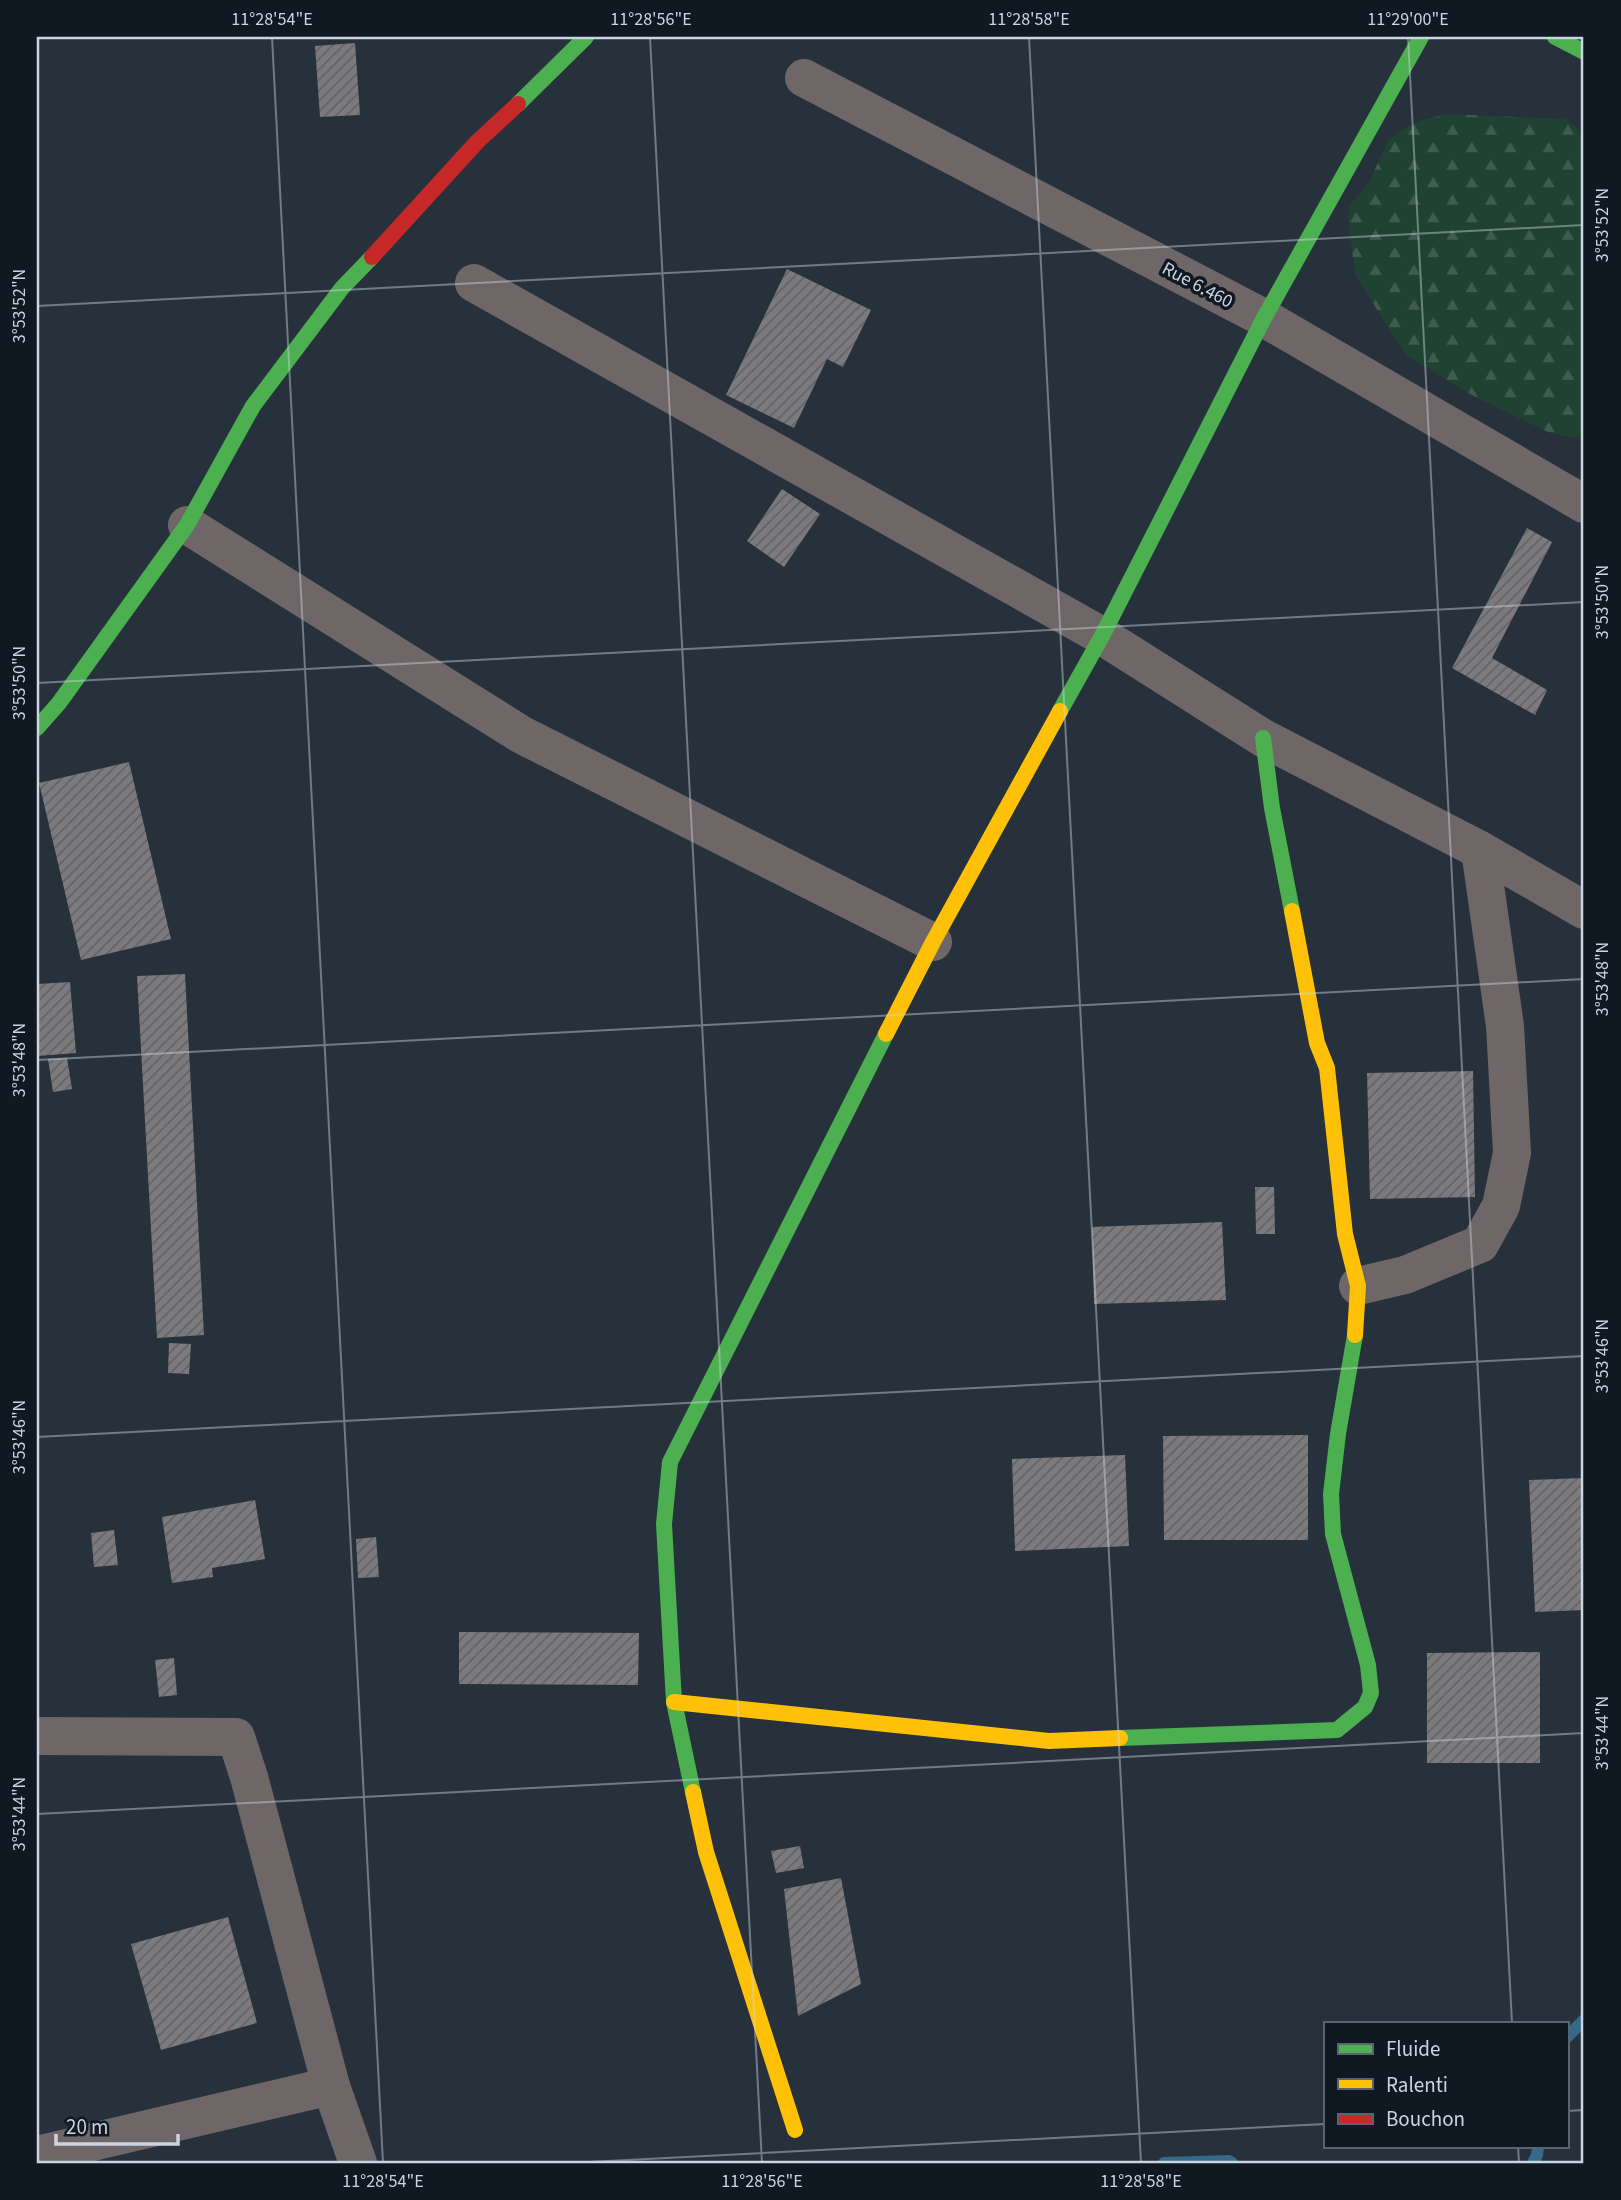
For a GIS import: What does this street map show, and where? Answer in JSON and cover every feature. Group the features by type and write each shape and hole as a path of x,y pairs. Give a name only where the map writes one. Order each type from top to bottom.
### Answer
{"street":[{"path":"37,728 59,703 187,525 253,406 342,288 477,142 555,70 586,37"},
{"path":"796,2130 706,1852 674,1702 664,1524 670,1462 933,942 1102,636 1264,318 1421,37"},
{"path":"1555,37 1584,52"},
{"name":"Rue 6.460","path":"804,78 1264,318 1584,504"},
{"path":"474,283 1102,636 1263,738 1480,850 1584,910"},
{"path":"187,525 522,735 933,942"},
{"path":"674,1702 1049,1741 1337,1730 1365,1707 1371,1693 1368,1665 1333,1534 1332,1507 1338,1434 1354,1343 1358,1286 1345,1234 1327,1068 1317,1043 1272,808 1263,738"},
{"path":"1358,1286 1405,1275 1480,1244 1501,1206 1512,1153 1505,1026 1480,850"},
{"path":"37,1736 236,1737 331,2086 358,2163"},
{"path":"37,2155 331,2086"}],"green space":[{"path":"1447,114 1564,119 1577,127 1584,146 1584,434 1574,438 1548,432 1468,393 1406,355 1355,275 1348,217 1351,204 1368,184 1388,141 1419,121"}],"building":[{"path":"355,43 360,115 320,117 315,46"},
{"path":"787,269 871,310 843,367 827,359 794,428 726,395"},
{"path":"782,489 820,514 784,567 747,541"},
{"path":"1527,528 1552,542 1492,658 1547,690 1535,715 1452,668"},
{"path":"129,762 171,939 81,960 39,783"},
{"path":"185,974 204,1335 157,1338 137,976"},
{"path":"70,982 76,1053 37,1056 37,984"},
{"path":"67,1058 72,1089 53,1092 48,1059"},
{"path":"1473,1071 1475,1197 1370,1199 1367,1073"},
{"path":"1255,1187 1274,1187 1275,1234 1256,1234"},
{"path":"1222,1222 1226,1300 1094,1304 1092,1227"},
{"path":"169,1343 191,1344 189,1374 168,1373"},
{"path":"1308,1435 1308,1540 1164,1540 1163,1436"},
{"path":"1125,1455 1129,1546 1015,1551 1012,1459"},
{"path":"1584,1478 1584,1610 1535,1612 1529,1480"},
{"path":"255,1500 265,1559 212,1568 213,1577 172,1583 162,1517"},
{"path":"114,1530 118,1565 94,1567 91,1533"},
{"path":"376,1537 379,1577 358,1578 356,1539"},
{"path":"459,1632 639,1633 638,1685 459,1684"},
{"path":"1540,1652 1540,1763 1427,1763 1427,1653"},
{"path":"174,1658 177,1695 159,1697 155,1660"},
{"path":"800,1846 804,1868 776,1873 771,1851"},
{"path":"841,1878 861,1984 798,2016 784,1889"},
{"path":"228,1917 257,2023 161,2050 131,1944"}],"waterway":[{"path":"1568,2036 1584,2020"},
{"path":"1533,2163 1538,2148"},
{"path":"1164,2163 1232,2163"}],"traffic: fast":[{"path":"518,104 586,37"},
{"path":"1060,711 1102,636 1264,318 1421,37"},
{"path":"1555,37 1584,52"},
{"path":"37,728 59,703 187,525 253,406 342,288 372,257"},
{"path":"1263,738 1272,808 1292,911"},
{"path":"693,1792 674,1702 664,1524 670,1462 886,1034"},
{"path":"1120,1738 1337,1730 1365,1707 1371,1693 1368,1665 1333,1534 1331,1494 1355,1335"}],"traffic: slow":[{"path":"886,1034 933,942 1060,711"},
{"path":"1292,911 1317,1043 1327,1068 1345,1234 1358,1286 1355,1335"},
{"path":"674,1702 1049,1741 1120,1738"},
{"path":"693,1792 706,1852 795,2130"}],"traffic: jam":[{"path":"372,257 477,142 518,104"}]}
